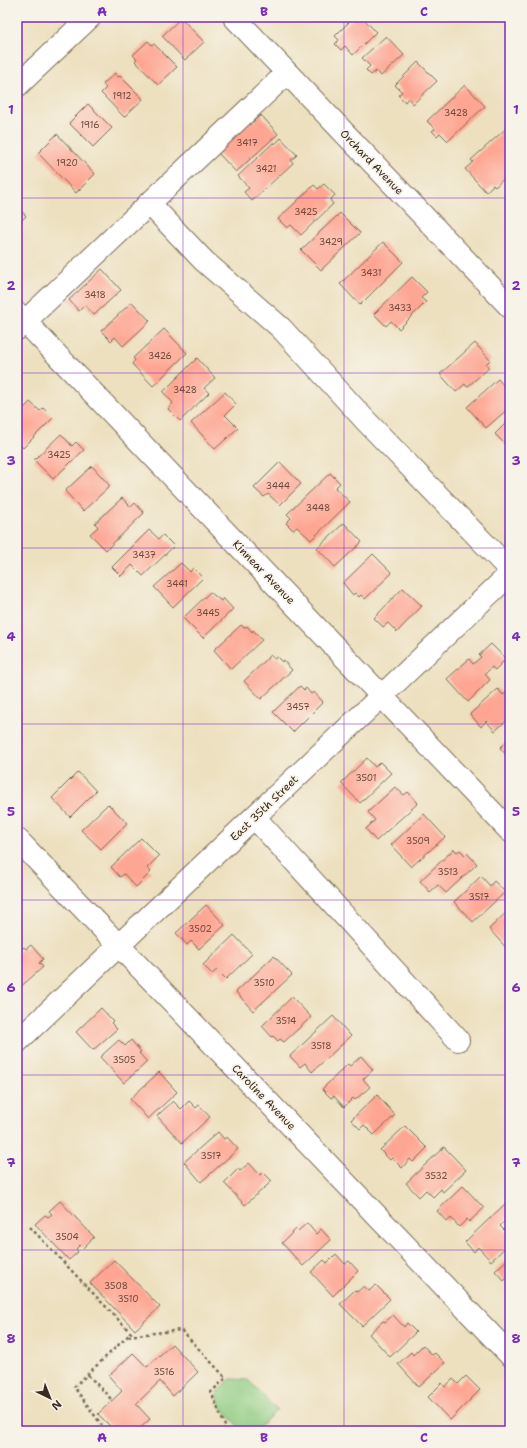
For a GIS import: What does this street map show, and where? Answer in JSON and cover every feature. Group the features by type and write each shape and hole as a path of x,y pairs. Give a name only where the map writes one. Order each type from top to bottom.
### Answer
{"street":[{"path":"17,86 90,17"},
{"name":"Orchard Avenue","path":"234,17 510,307"},
{"path":"20,321 149,203 287,73"},
{"path":"149,203 204,261 281,328 366,421 510,570"},
{"name":"Kinnear Avenue","path":"20,321 382,696 510,831"},
{"name":"East 35th Street","path":"17,1042 510,574"},
{"path":"254,817 458,1040"},
{"name":"Caroline Avenue","path":"17,839 510,1355"}],"path":[{"path":"30,1227 132,1333 74,1387 106,1431"},
{"path":"128,1336 181,1330 226,1378 211,1392 227,1431"},
{"path":"88,1375 112,1400"}],"green space":[{"path":"230,1379 248,1380 277,1410 255,1431 242,1431 219,1405 217,1392"}],"building":[{"path":"354,17 362,17 376,32 353,55 345,46 341,50 335,44 339,40 335,36"},
{"path":"181,18 204,42 185,60 162,36"},
{"path":"386,36 404,55 381,76 376,71 371,75 366,70 370,66 362,58"},
{"path":"148,41 152,45 154,44 177,67 158,85 135,61 137,59 133,55"},
{"path":"418,62 437,81 413,104 408,98 405,102 398,95 402,92 395,85"},
{"path":"115,73 118,77 120,76 143,99 124,117 101,93 106,88 103,84"},
{"path":"465,85 485,106 448,141 440,133 437,136 432,131 435,129 427,121"},
{"path":"88,104 112,128 93,147 69,123"},
{"path":"261,115 278,134 236,172 217,152 252,120 253,122"},
{"path":"510,125 510,173 495,187 493,185 486,192 465,169 473,162 471,160"},
{"path":"57,134 95,174 76,193 38,153"},
{"path":"281,138 297,155 291,160 293,163 252,201 244,192 249,188 238,176 274,142 275,144"},
{"path":"324,184 335,195 330,200 333,204 301,235 291,225 287,228 278,219 314,185 318,189"},
{"path":"17,206 26,216 17,225"},
{"path":"340,213 360,233 321,270 301,250"},
{"path":"383,242 403,262 360,305 340,284"},
{"path":"102,269 121,290 94,315 85,305 79,311 69,300"},
{"path":"412,277 427,292 421,298 426,302 399,329 391,321 386,326 374,314"},
{"path":"132,302 150,321 123,346 115,337 111,341 101,331"},
{"path":"164,329 187,353 153,386 132,364 135,360 133,358"},
{"path":"475,343 490,360 486,364 489,368 467,387 465,384 456,392 440,374"},
{"path":"197,358 215,378 204,388 209,393 180,421 168,409 173,403 163,392"},
{"path":"498,379 510,393 508,398 510,400 510,407 486,428 467,407"},
{"path":"225,392 236,404 225,415 238,428 215,449 191,423"},
{"path":"30,402 40,411 43,408 53,418 23,448 17,442 17,415"},
{"path":"510,419 510,449 495,434"},
{"path":"61,434 72,446 76,442 84,450 53,479 34,460"},
{"path":"280,462 301,484 280,505 268,494 264,497 254,488"},
{"path":"92,466 110,486 83,511 65,491"},
{"path":"330,473 340,483 335,488 350,502 311,540 297,527 293,530 286,523 291,518 287,514"},
{"path":"122,498 131,507 135,503 144,513 106,550 90,534 98,527 95,523"},
{"path":"344,523 362,542 335,567 317,548"},
{"path":"149,530 159,539 163,535 174,546 143,576 132,565 121,576 112,567"},
{"path":"373,554 392,573 365,599 361,595 359,597 355,593 353,595 343,583"},
{"path":"181,563 190,572 193,568 203,578 173,607 154,587"},
{"path":"403,588 422,606 397,632 388,623 383,627 374,618"},
{"path":"210,592 221,601 223,598 233,609 203,638 183,618"},
{"path":"241,625 244,628 247,626 252,632 253,630 262,640 231,669 214,650"},
{"path":"491,644 506,659 495,670 492,667 485,674 490,680 468,702 447,679 469,659 473,664 481,657 479,655"},
{"path":"271,655 274,659 277,657 282,662 283,660 292,670 261,699 244,681"},
{"path":"300,686 304,690 306,688 311,694 314,692 323,702 293,732 273,712"},
{"path":"498,689 503,695 508,691 510,694 510,717 495,731 486,721 481,727 470,714"},
{"path":"510,738 510,759 500,748"},
{"path":"367,758 375,767 380,762 391,773 360,803 341,783"},
{"path":"78,772 96,791 70,817 52,798"},
{"path":"395,787 404,795 408,792 418,803 376,841 366,829 375,820 368,812"},
{"path":"108,804 127,823 101,849 81,830"},
{"path":"424,814 445,837 411,867 391,845"},
{"path":"141,838 159,856 147,868 151,872 136,887 124,874 120,877 111,867"},
{"path":"454,849 457,852 460,850 465,855 467,853 477,864 446,893 438,885 430,892 420,881"},
{"path":"481,876 490,886 494,881 505,892 473,922 454,902"},
{"path":"206,905 225,925 199,949 191,941 187,945 176,933"},
{"path":"510,909 510,952 489,929"},
{"path":"234,935 252,954 226,979 217,970 212,974 203,965"},
{"path":"31,945 43,959 39,963 43,967 17,990 17,953 24,947 26,949"},
{"path":"274,956 292,975 253,1011 236,992"},
{"path":"292,997 311,1017 284,1042 280,1039 278,1041 262,1026"},
{"path":"101,1008 113,1021 111,1023 117,1029 93,1050 76,1032"},
{"path":"333,1016 351,1036 312,1072 305,1063 300,1067 290,1056"},
{"path":"119,1040 125,1046 131,1040 147,1062 124,1083 100,1057"},
{"path":"361,1056 373,1070 363,1079 370,1087 355,1100 353,1098 344,1107 334,1096 331,1098 322,1089 348,1064 350,1066"},
{"path":"159,1072 177,1092 148,1119 130,1099"},
{"path":"377,1095 395,1115 374,1135 364,1125 360,1129 351,1120"},
{"path":"173,1101 181,1109 189,1101 196,1108 199,1105 210,1117 182,1143 157,1116"},
{"path":"405,1126 427,1148 413,1162 410,1159 402,1168 392,1158 390,1160 380,1150"},
{"path":"218,1132 224,1139 227,1137 238,1149 201,1182 184,1162"},
{"path":"444,1147 466,1170 443,1192 441,1189 433,1197 426,1190 419,1197 406,1183"},
{"path":"249,1163 260,1175 263,1172 272,1181 245,1205 224,1183 238,1169 240,1171"},
{"path":"463,1186 484,1208 469,1222 467,1219 459,1227 451,1218 447,1222 437,1211"},
{"path":"60,1201 94,1237 83,1248 80,1245 76,1249 78,1252 69,1260 35,1224 45,1215 48,1217 52,1214 49,1211"},
{"path":"506,1203 510,1207 510,1216 500,1226 510,1236 510,1243 491,1261 478,1247 474,1252 465,1242"},
{"path":"307,1223 316,1234 321,1229 331,1240 303,1266 282,1243 296,1229 298,1231"},
{"path":"336,1254 345,1264 349,1261 358,1271 333,1296 311,1272 324,1260 327,1263"},
{"path":"510,1257 510,1280 508,1277 504,1281 495,1271"},
{"path":"114,1260 160,1307 135,1330 90,1283"},
{"path":"376,1285 390,1299 362,1326 340,1304 355,1290 357,1292 364,1286 369,1291"},
{"path":"393,1315 404,1327 407,1323 416,1332 390,1357 369,1334 383,1321 385,1322"},
{"path":"172,1344 198,1372 173,1396 160,1381 136,1404 150,1419 137,1431 115,1431 98,1414 122,1391 109,1376 133,1353 147,1367"},
{"path":"423,1345 432,1355 435,1353 445,1363 419,1387 398,1364 411,1352 413,1355"},
{"path":"466,1376 480,1390 450,1420 428,1397 442,1383 445,1387 453,1379 458,1384"}]}
